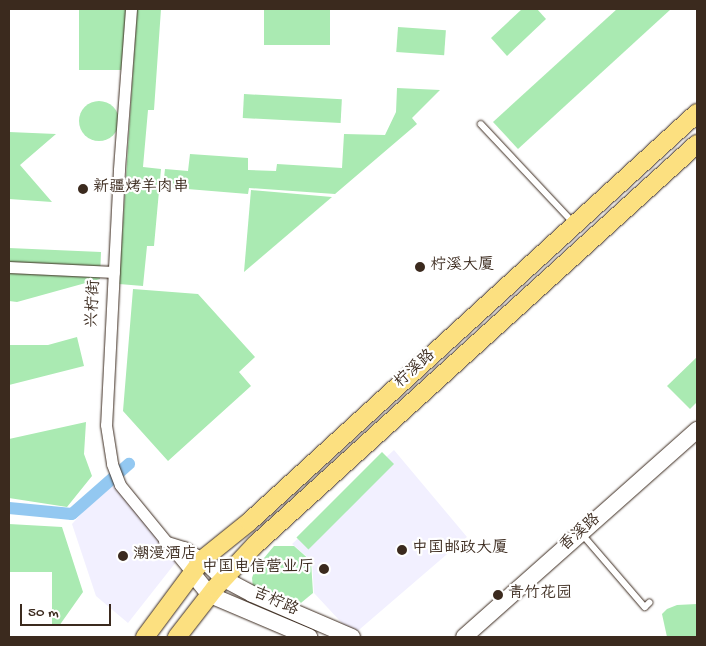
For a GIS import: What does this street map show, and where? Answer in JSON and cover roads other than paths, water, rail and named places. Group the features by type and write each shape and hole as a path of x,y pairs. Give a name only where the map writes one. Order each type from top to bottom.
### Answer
{"main road":[{"name":"柠溪路","path":"145,637 203,559 326,452 697,113"},
{"name":"柠溪路","path":"177,637 210,595 256,545 697,144"},
{"path":"326,452 341,467"}],"street":[{"name":"兴柠街","path":"131,9 106,398 110,452 115,476 120,485 192,573"},
{"path":"9,267 114,272"},
{"name":"香溪路","path":"464,637 697,430"},
{"path":"164,541 184,547 203,559"},
{"name":"吉柠路","path":"203,559 224,579 252,594 352,637"},
{"path":"192,573 210,595 309,637"}],"lane":[{"path":"481,124 576,225"},
{"path":"582,533 645,607 649,603"}],"waterway":[{"path":"9,508 72,514 129,464"}],"place":[{"name":"新疆烤羊肉串","path":"83,189"},
{"name":"柠溪大厦","path":"420,267"},
{"name":"中国邮政大厦","path":"402,550"},
{"name":"潮漫酒店","path":"123,556"},
{"name":"中国电信营业厅","path":"324,569"},
{"name":"青竹花园","path":"498,595"}]}
